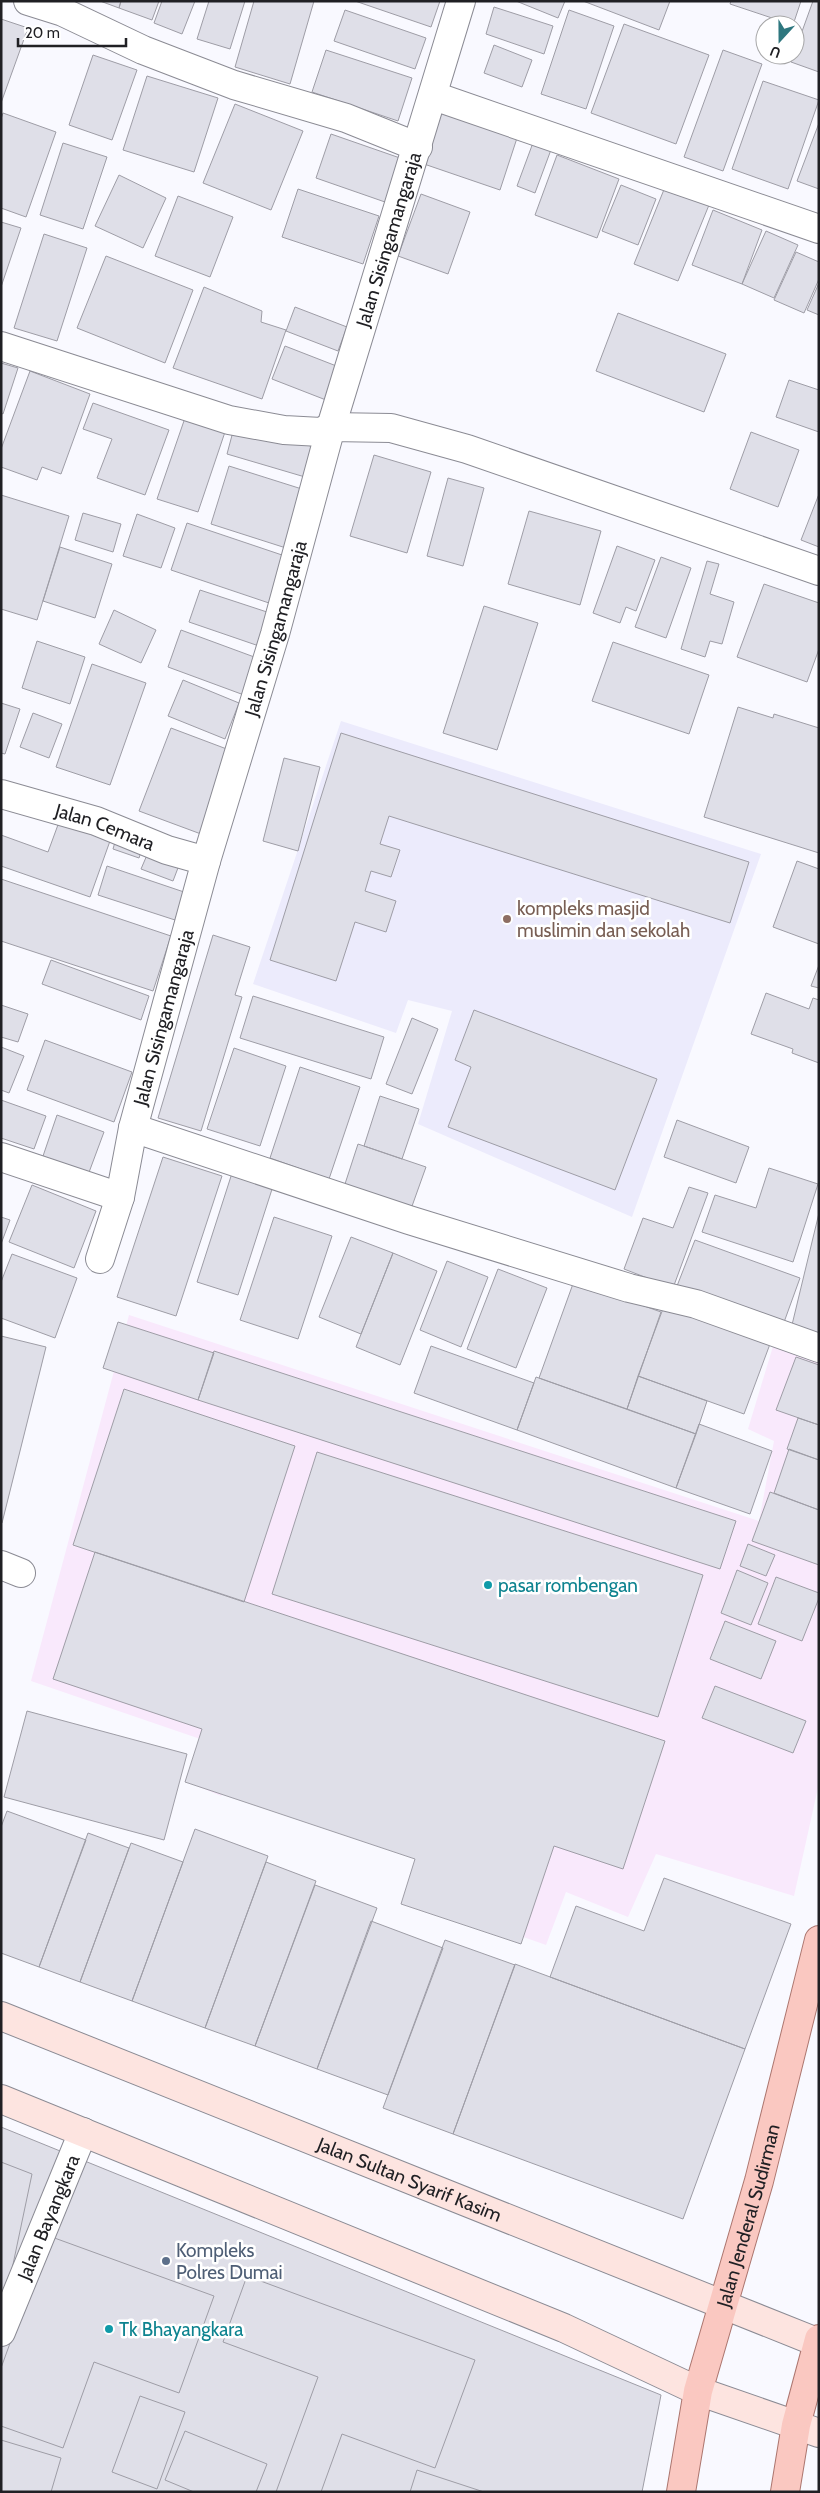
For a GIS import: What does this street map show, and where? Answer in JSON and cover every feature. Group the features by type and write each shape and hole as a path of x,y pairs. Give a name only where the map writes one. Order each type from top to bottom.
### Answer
{"main road":[{"name":"Jalan Jenderal Sudirman","path":"681,2492 698,2391 759,2181 819,1940"},
{"path":"785,2492 808,2429 818,2342"}],"street":[{"path":"28,1 63,12 144,50 234,85 346,118 418,147"},
{"name":"Jalan Sisingamangaraja","path":"100,1259 120,1197 133,1128 206,860 275,634 331,426 434,96 461,1"},
{"path":"434,96 819,229"},
{"path":"1,346 229,420 284,430 321,432 331,426 391,428 467,449 819,571"},
{"name":"Jalan Cemara","path":"1,794 96,821 168,850 206,860"},
{"path":"133,1128 409,1220 629,1288 696,1304 819,1348"},
{"path":"1,1157 120,1197"},
{"name":"Jalan Sultan Syarif Kasim","path":"1,2016 818,2342"},
{"path":"1,2099 564,2328 698,2391 808,2429"},
{"name":"Jalan Bayangkara","path":"1,2332 83,2132"}],"shaded area":[{"name":"kompleks masjid muslimin dan sekolah","path":"341,721 761,854 632,1217 418,1124 452,1011 408,1000 396,1033 253,984"},
{"path":"129,1315 759,1521 774,1441 748,1429 777,1333 819,1345 819,1783 794,1896 656,1854 628,1917 566,1892 546,1945 423,1901 433,1853 237,1767 221,1796 195,1785 209,1742 31,1681"}],"building":[{"path":"100,1 121,1 119,8"},
{"path":"121,1 159,1 152,20 119,8"},
{"path":"162,1 195,1 182,34 154,23"},
{"path":"209,1 245,1 230,49 197,39"},
{"path":"254,1 314,1 290,84 235,67"},
{"path":"355,1 440,1 431,27"},
{"path":"516,1 565,1 558,18"},
{"path":"583,1 670,1 659,30"},
{"path":"731,1 801,1 796,15 763,15 730,4"},
{"path":"813,1 819,1 819,72 799,65 805,65 805,23"},
{"path":"494,7 553,26 544,54 486,34"},
{"path":"345,10 426,38 415,69 334,41"},
{"path":"569,10 614,26 586,109 541,94"},
{"path":"1,19 28,28 1,103"},
{"path":"624,24 709,55 676,144 591,113"},
{"path":"494,45 532,60 522,87 484,73"},
{"path":"326,50 412,78 398,121 312,92"},
{"path":"723,50 755,61 755,65 762,65 723,171 684,157"},
{"path":"93,55 137,70 112,140 69,125"},
{"path":"147,76 218,98 194,172 123,150"},
{"path":"763,81 819,100 788,189 732,169"},
{"path":"235,104 303,131 271,210 203,183"},
{"path":"442,110 518,135 500,190 424,164"},
{"path":"3,113 56,132 26,217 1,208 1,119"},
{"path":"819,123 819,189 797,181"},
{"path":"331,134 400,158 385,202 316,178"},
{"path":"534,140 552,147 535,193 517,186"},
{"path":"63,143 107,157 83,229 40,215"},
{"path":"557,155 619,179 597,238 535,215"},
{"path":"119,175 166,198 143,248 95,226"},
{"path":"621,185 656,199 638,245 602,231"},
{"path":"665,187 709,205 678,281 634,264"},
{"path":"298,189 379,216 363,264 282,237"},
{"path":"421,194 470,212 448,274 398,256"},
{"path":"178,196 233,217 210,277 155,256"},
{"path":"713,210 762,230 742,284 692,265"},
{"path":"1,222 21,228 1,287"},
{"path":"766,231 798,245 774,298 742,284"},
{"path":"44,234 87,248 57,341 14,328"},
{"path":"796,252 819,262 819,279 804,313 774,300"},
{"path":"106,256 193,290 165,363 77,328"},
{"path":"819,283 819,315 807,310"},
{"path":"204,287 262,311 261,322 286,330 262,399 173,368"},
{"path":"295,307 347,327 338,351 286,331"},
{"path":"618,313 726,354 704,412 596,371"},
{"path":"285,346 339,367 326,400 272,379"},
{"path":"1,363 18,368 3,414 1,413"},
{"path":"30,371 90,394 61,474 42,467 37,480 1,467 1,449"},
{"path":"789,380 819,390 819,432 776,417"},
{"path":"93,403 169,430 145,495 97,478 112,439 83,429"},
{"path":"186,415 226,429 198,512 157,499"},
{"path":"235,424 314,447 305,477 227,454"},
{"path":"751,432 799,450 778,507 730,489"},
{"path":"374,455 431,472 407,553 350,536"},
{"path":"229,466 305,490 286,548 211,524"},
{"path":"448,478 484,488 463,566 427,556"},
{"path":"819,494 819,547 801,540"},
{"path":"1,495 69,516 37,620 1,609"},
{"path":"529,511 601,531 580,605 508,584"},
{"path":"83,513 121,524 113,552 75,540"},
{"path":"137,514 175,528 161,568 123,556"},
{"path":"187,523 285,556 269,603 171,570"},
{"path":"617,546 655,560 636,611 626,607 620,623 593,613"},
{"path":"60,547 112,564 95,618 43,601"},
{"path":"661,557 691,568 666,638 635,627"},
{"path":"707,561 719,564 710,594 734,602 722,644 710,641 705,657 681,649"},
{"path":"764,584 819,603 819,649 807,682 737,657"},
{"path":"200,590 270,613 259,646 189,622"},
{"path":"484,606 538,623 497,750 443,733"},
{"path":"114,610 156,630 141,663 99,644"},
{"path":"181,630 257,658 244,695 168,667"},
{"path":"37,641 85,657 70,704 22,688"},
{"path":"613,642 709,675 689,734 592,701"},
{"path":"92,664 146,683 110,785 56,767"},
{"path":"183,680 239,703 225,739 168,716"},
{"path":"1,703 20,709 5,754 1,753"},
{"path":"738,707 773,718 774,714 819,728 819,853 704,817"},
{"path":"33,713 62,724 49,758 20,747"},
{"path":"171,728 232,751 201,834 139,811"},
{"path":"341,733 749,862 730,923 389,816 380,844 400,850 391,877 371,871 365,891 396,901 386,932 355,922 336,981 270,960"},
{"path":"284,758 320,767 298,851 263,841"},
{"path":"59,822 110,841 90,897 1,866 1,835 48,852"},
{"path":"117,835 144,843 139,858 113,849"},
{"path":"150,848 181,860 173,881 141,869"},
{"path":"797,861 819,869 819,944 773,927"},
{"path":"107,866 184,892 175,920 98,895"},
{"path":"1,879 171,936 153,991 1,941"},
{"path":"213,935 250,947 235,995 242,997 201,1131 158,1118"},
{"path":"51,960 149,996 141,1020 42,984"},
{"path":"819,965 819,988 811,986"},
{"path":"766,993 809,1009 813,998 819,1000 819,1063 792,1053 793,1049 751,1034"},
{"path":"253,996 384,1037 371,1079 240,1038"},
{"path":"1,1005 28,1014 18,1042 1,1037"},
{"path":"474,1010 657,1079 615,1190 448,1127 471,1067 455,1060"},
{"path":"412,1018 438,1029 412,1094 386,1084"},
{"path":"45,1040 132,1072 114,1122 27,1090"},
{"path":"1,1047 24,1056 9,1093 1,1090"},
{"path":"234,1048 286,1066 260,1146 207,1129"},
{"path":"300,1067 360,1087 329,1179 270,1158"},
{"path":"380,1096 419,1109 402,1159 364,1146"},
{"path":"1,1100 46,1116 34,1149 1,1138"},
{"path":"57,1115 104,1132 88,1175 42,1159"},
{"path":"677,1120 749,1147 736,1183 664,1157"},
{"path":"358,1144 426,1167 411,1209 344,1187"},
{"path":"163,1157 222,1176 176,1316 117,1297"},
{"path":"769,1168 818,1184 793,1262 702,1232 715,1195 756,1208"},
{"path":"233,1170 274,1183 238,1295 197,1282"},
{"path":"32,1185 96,1211 74,1268 9,1242"},
{"path":"689,1187 708,1193 673,1288 624,1269 643,1218 673,1228"},
{"path":"819,1213 819,1336 791,1329"},
{"path":"1,1217 10,1220 1,1244"},
{"path":"274,1217 332,1236 298,1339 240,1320"},
{"path":"351,1237 393,1253 361,1334 319,1317"},
{"path":"695,1240 800,1278 783,1325 677,1286"},
{"path":"393,1253 437,1271 400,1365 356,1347"},
{"path":"12,1254 77,1278 55,1338 1,1318 1,1282"},
{"path":"447,1261 488,1277 461,1347 420,1330"},
{"path":"498,1269 547,1288 516,1368 467,1349"},
{"path":"574,1281 661,1312 627,1409 539,1378"},
{"path":"664,1306 770,1344 744,1414 638,1376"},
{"path":"118,1322 214,1353 198,1400 103,1368"},
{"path":"1,1336 46,1347 2,1523 1,1523"},
{"path":"431,1346 534,1383 517,1430 414,1393"},
{"path":"214,1351 736,1521 720,1569 198,1400"},
{"path":"796,1357 819,1365 819,1425 776,1410"},
{"path":"638,1376 707,1401 696,1434 627,1409"},
{"path":"536,1377 696,1434 676,1488 517,1430"},
{"path":"124,1389 295,1446 244,1602 73,1545"},
{"path":"798,1418 819,1425 819,1460 787,1449"},
{"path":"699,1424 772,1451 750,1514 676,1488"},
{"path":"789,1449 819,1460 819,1510 774,1493"},
{"name":"pasar rombengan","path":"317,1452 703,1575 658,1717 272,1594"},
{"path":"770,1492 819,1510 819,1565 752,1541"},
{"path":"748,1544 775,1555 766,1576 740,1566"},
{"path":"95,1552 665,1741 623,1869 554,1846 521,1944 401,1904 415,1859 185,1782 202,1729 53,1679"},
{"path":"737,1570 768,1583 751,1625 721,1613"},
{"path":"776,1577 819,1593 819,1598 802,1641 758,1624"},
{"path":"725,1621 776,1641 761,1679 710,1659"},
{"path":"715,1686 806,1721 793,1753 702,1718"},
{"path":"27,1711 187,1754 164,1840 4,1797"},
{"path":"7,1811 86,1840 39,1967 1,1953 1,1827"},
{"path":"195,1829 268,1856 205,2028 132,2001"},
{"path":"88,1833 129,1848 80,1982 39,1967"},
{"path":"131,1843 183,1862 132,2001 80,1982"},
{"path":"266,1862 316,1881 255,2046 205,2028"},
{"path":"664,1878 791,1924 745,2049 550,1977 576,1906 644,1931"},
{"path":"315,1885 377,1908 317,2069 255,2046"},
{"path":"371,1921 443,1948 388,2095 317,2069"},
{"path":"445,1940 515,1965 453,2134 383,2108"},
{"path":"515,1964 745,2049 683,2219 453,2134"},
{"name":"Kompleks Polres Dumai","path":"1,2127 661,2395 642,2492 1,2492"},
{"path":"1,2162 32,2174 7,2293 1,2291"},
{"name":"Tk Bhayangkara","path":"49,2236 214,2296 179,2393 94,2362 63,2448 1,2426 1,2368"},
{"path":"247,2276 475,2360 435,2468 342,2434 321,2492 276,2492 318,2377 223,2342"},
{"path":"140,2396 185,2412 157,2489 112,2472"},
{"path":"185,2431 267,2464 256,2492 194,2492 165,2480"},
{"path":"1,2440 61,2458 51,2492 1,2492"},
{"path":"417,2470 484,2492 410,2492"}],"place":[{"name":"kompleks masjid muslimin dan sekolah","path":"507,919"},
{"name":"pasar rombengan","path":"488,1585"},
{"name":"Kompleks Polres Dumai","path":"166,2261"},
{"name":"Tk Bhayangkara","path":"109,2329"}]}
